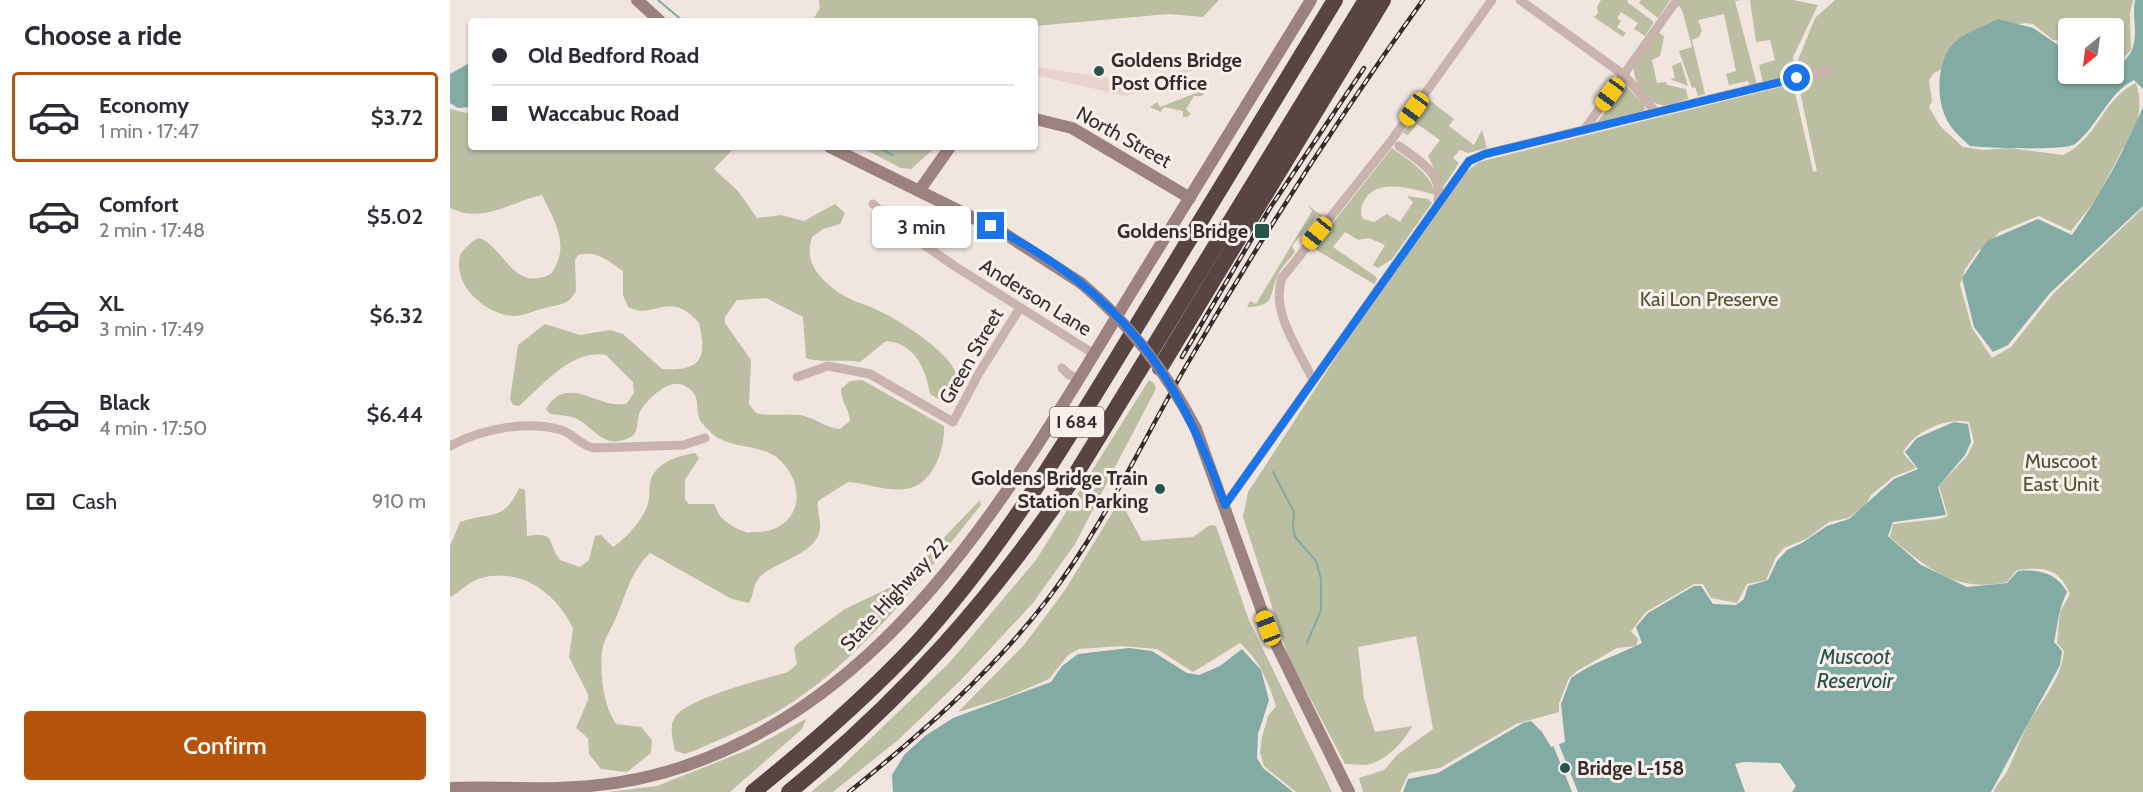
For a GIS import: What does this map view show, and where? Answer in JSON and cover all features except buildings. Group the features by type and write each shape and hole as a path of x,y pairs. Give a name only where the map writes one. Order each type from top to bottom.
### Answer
{"highway":[{"name":"I 684","path":"753,792 827,730 884,677 945,609 1001,537 1088,406 1335,0"},
{"name":"I 684","path":"789,792 868,724 909,685 965,624 1022,553 1074,477 1366,0"},
{"path":"1160,368 1383,0"}],"main road":[{"path":"638,0 657,18"},
{"name":"State Highway 22","path":"450,788 581,787 661,773 733,747 802,707 879,644 941,576 1003,496 1080,378 1311,0"},
{"name":"North Street","path":"1038,119 1072,128 1190,198"},
{"path":"836,150 1023,244 1081,284 1130,330 1160,368 1196,429 1276,647 1349,792"},
{"path":"919,191 948,150"}],"street":[{"path":"1313,380 1280,309 1278,294 1282,278 1391,141 1492,0"},
{"path":"1520,0 1624,75 1655,111"},
{"path":"1584,130 1677,0"},
{"path":"1225,505 1469,161 1485,154 1829,69"},
{"path":"1399,146 1431,172 1440,192 1437,205"},
{"name":"Anderson Lane","path":"873,204 897,226 1094,354"},
{"name":"Green Street","path":"797,376 828,366 870,374 953,422 979,373 1020,308"},
{"path":"1062,368 1069,375 1080,378"},
{"path":"450,447 476,434 511,428 546,427 563,430 586,447 594,448 683,445 705,438"}],"green space":[{"path":"819,0 1219,0 1203,17 1169,14 1038,26 1038,18 814,18 820,8"},
{"path":"1601,0 1628,0 1627,2 1654,22 1645,36 1634,29 1638,23 1621,12 1617,18 1621,21 1617,27 1626,33 1623,37 1594,17 1598,13 1597,7"},
{"path":"1641,0 1670,0 1658,18 1639,3"},
{"path":"1680,0 1741,0 1735,1 1757,85 1750,86 1748,81 1729,85 1726,74 1736,71 1724,14 1698,20 1702,31 1699,37 1692,40 1705,94 1698,96 1695,87 1692,88 1679,51 1692,47 1682,10 1677,4"},
{"path":"1750,0 1793,0 1818,5 1793,57 1794,76 1763,83 1759,65 1775,60 1770,40 1756,42"},
{"path":"1835,0 2133,0 2130,13 2131,50 2124,57 2124,18 2058,18 2058,40 2053,40 2033,24 2011,26 1970,55 1934,73 1929,80 1932,101 1929,107 1940,126 1963,147 1983,150 2010,148 2063,155 2075,148 2093,129 2115,99 2136,83 2139,108 2134,132 2097,198 2071,231 2039,216 1999,232 1990,245 1978,251 1965,269 1960,285 1972,328 1992,358 2011,347 2053,294 2143,208 2143,792 1994,792 2010,766 2028,724 2060,670 2064,651 2057,643 2060,612 2070,594 2061,578 2042,569 2017,570 2007,582 1989,585 1958,581 1930,568 1890,537 1893,524 1948,516 1939,486 1967,456 1974,442 1969,422 1960,421 1932,427 1914,438 1903,453 1916,468 1893,477 1871,495 1866,505 1848,518 1829,522 1806,539 1784,548 1776,557 1766,580 1747,584 1737,603 1711,598 1703,584 1694,584 1646,612 1631,631 1638,639 1636,646 1617,648 1569,678 1559,703 1559,712 1516,724 1440,768 1409,773 1400,792 1363,792 1359,778 1384,770 1397,755 1433,729 1416,636 1358,647 1364,699 1375,732 1412,726 1400,744 1376,762 1367,765 1345,764 1288,656 1243,517 1248,492 1355,328 1465,173 1479,162 1793,84 1813,171 1817,172 1799,87 1798,60 1815,18"},
{"path":"1658,32 1664,36 1660,56 1652,60 1657,83 1666,82 1667,85 1686,89 1688,99 1664,105 1658,104 1647,97 1639,86 1634,73 1637,57"},
{"path":"1681,62 1688,86 1670,79 1675,78 1672,66"},
{"path":"1205,83 1209,85 1202,96 1194,96 1186,109 1191,114 1187,117 1183,117 1183,111 1164,107 1161,112 1150,107 1157,102 1160,107 1204,90"},
{"path":"1625,85 1644,105 1645,110 1596,124"},
{"path":"1428,99 1454,119 1449,126 1474,145 1482,130 1487,148 1468,153 1460,150 1453,158 1459,163 1443,187 1428,156 1440,140 1417,124 1408,135 1403,133"},
{"path":"450,109 468,113 468,150 732,150 714,169 738,191 757,218 781,215 804,221 835,204 845,213 840,224 823,229 812,237 810,253 817,272 829,285 846,297 891,317 921,336 943,355 956,374 955,386 941,401 930,394 926,375 912,352 896,343 886,341 860,362 806,358 803,317 766,298 737,300 725,317 725,323 751,360 749,404 756,413 800,415 840,429 850,421 841,389 850,381 862,380 944,426 942,445 930,474 915,486 891,489 848,482 818,501 820,529 817,538 803,551 759,578 749,603 732,599 650,553 643,560 626,592 602,652 603,690 616,724 641,727 652,740 651,753 627,772 601,769 589,754 588,738 576,728 588,700 588,694 569,657 573,628 556,603 546,593 522,579 493,576 478,579 450,597 450,546 460,522 495,514 507,507 519,488 525,490 527,536 547,537 560,560 580,567 589,560 595,536 601,535 613,547 624,539 646,509 650,483 656,470 681,456 695,453 699,458 685,480 685,499 689,504 714,504 724,520 746,532 770,530 781,525 790,517 797,497 795,485 790,473 774,455 730,443 712,434 700,420 694,393 679,384 667,386 654,395 641,410 633,436 620,441 612,441 600,436 574,418 550,414 546,409 555,398 564,393 575,393 618,405 627,403 634,393 633,382 606,355 593,355 569,363 519,406 513,405 510,399 518,345 545,324 580,335 610,330 623,334 662,369 675,369 686,368 699,360 702,345 699,323 679,308 670,306 637,310 628,307 623,295 623,271 602,257 591,254 578,255 575,260 576,291 563,304 514,316 492,310 473,296 466,286 459,265 461,253 479,238 496,250 518,273 527,278 538,278 551,274 557,263 560,244 556,225 542,195 485,213 474,214 450,208"},
{"path":"1392,148 1424,174 1436,195 1408,188 1387,187 1370,193 1364,201 1361,210 1363,219 1374,222 1387,214 1400,222 1413,202 1407,196 1428,199 1432,203 1392,259 1378,268 1373,265 1385,245 1369,238 1358,240 1345,232 1333,247 1375,276 1377,279 1374,284 1313,248"},
{"path":"866,150 933,150 911,169 901,168"},
{"path":"1308,205 1323,217 1317,215 1292,246 1295,252 1280,272 1267,302 1247,307 1250,301 1256,304 1312,211"},
{"path":"1149,380 1154,383 1156,389 1075,544 1033,603 960,681 898,740 833,792 811,792 839,769 950,662 1036,560"},
{"path":"980,500 981,505 912,590 834,671 775,713 696,750 685,754 675,751 672,726 674,719 681,711 726,690 788,672 797,664 794,648 797,644 845,609 895,585 906,577"},
{"path":"1120,500 1142,541 1193,537 1210,525 1216,526 1249,620 1332,792 1296,792 1264,766 1260,753 1262,737 1268,716 1276,706 1262,672 1253,657 1240,643 1193,672 1157,649 1121,646 1079,649 1068,655 1049,679 1007,697 958,712 1024,645 1065,590"},
{"path":"806,719 802,729 730,792 608,792 657,786 750,749"}],"shaded area":[{"path":"1206,56 1210,64 1126,96 1038,76 1038,67 1132,81 1149,78 1151,82 1195,66 1195,61"}],"water":[{"path":"2135,0 2143,0 2143,89 2134,80 2125,86 2075,144 2057,148 1970,146 1950,125 1945,116 1940,94 1941,70 1949,49 1960,38 1998,19 2033,28 2058,45 2058,84 2124,84 2124,61 2133,48 2135,37"},
{"path":"468,64 468,107 458,108 450,103 450,74"},
{"path":"2143,107 2143,206 2050,293 2008,345 1993,352 1974,327 1962,278 1987,241 2038,219 2072,235 2111,173"},
{"name":"Muscoot Reservoir","path":"1954,422 1968,424 1971,442 1965,455 1938,487 1946,515 1893,522 1888,536 1921,565 1967,587 2007,583 2018,571 2033,571 2053,576 2067,592 2054,642 2062,651 2060,665 1991,792 1792,792 1796,786 1780,763 1743,762 1735,764 1745,792 1403,792 1408,779 1438,773 1523,723 1531,721 1542,732 1551,747 1565,742 1561,704 1571,678 1597,663 1642,643 1636,627 1648,613 1694,586 1701,586 1713,604 1736,605 1744,599 1748,586 1768,580 1777,561 1787,550 1827,526 1849,519 1894,479 1918,469 1905,452 1917,438"},
{"path":"1129,648 1152,651 1187,673 1199,675 1220,666 1242,649 1261,670 1269,700 1258,734 1257,758 1263,768 1293,792 893,792 892,775 904,755 925,736 953,718 1051,682 1062,666 1078,654"}],"pier":[{"name":"Bridge L-158","path":"1558,742 1578,792 1572,792 1553,745"}],"waterway":[{"path":"658,0 679,18"},
{"path":"882,150 893,155"},
{"path":"1273,472 1294,512 1295,537 1316,561 1321,579 1321,610 1307,643"}],"railway":[{"path":"849,792 929,725 979,678 1047,600 1104,514 1186,366 1242,272 1330,134 1423,0"},
{"path":"1182,357 1270,208 1364,68"}],"place":[{"name":"Goldens Bridge Post Office","path":"1099,71"},
{"name":"Goldens Bridge","path":"1262,231"},
{"name":"Goldens Bridge Train Station Parking","path":"1160,489"},
{"name":"Bridge L-158","path":"1565,768"}],"route":[{"path":"991,226 1023,244 1081,284 1113,311 1146,349 1174,388 1196,429 1225,505 1460,170 1469,161 1485,154 1797,78"}],"park label":[{"name":"Kai Lon Preserve","path":"1709,299"},
{"name":"Muscoot East Unit","path":"2061,472"}]}
